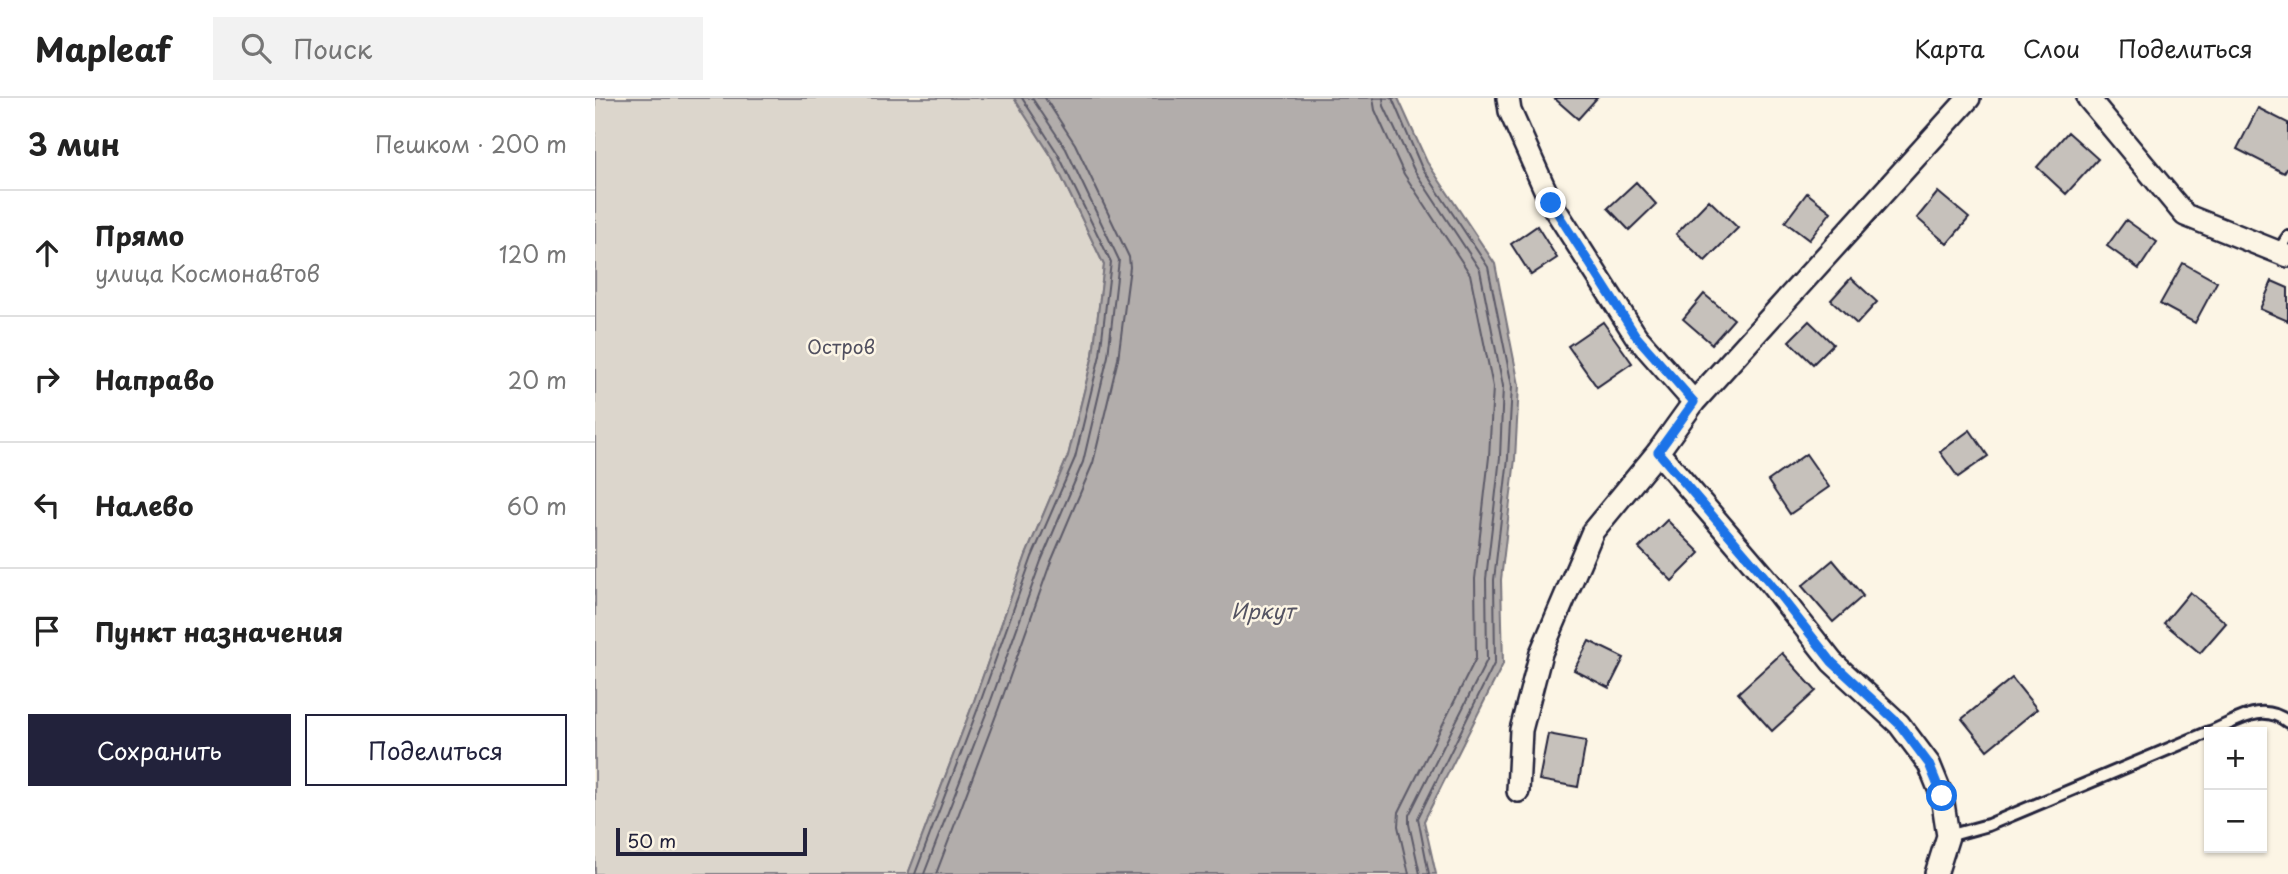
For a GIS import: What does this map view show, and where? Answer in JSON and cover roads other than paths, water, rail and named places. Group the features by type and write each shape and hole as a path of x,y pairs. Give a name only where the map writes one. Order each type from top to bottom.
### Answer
{"street":[{"path":"1509,98 1510,111 1551,203 1636,336 1694,402"},
{"path":"1518,791 1521,730 1541,653 1593,531 1658,452 1694,402 1969,98"},
{"path":"2088,98 2185,215 2284,249"},
{"path":"1658,452 1770,583 1832,662 1899,724 1929,764 1942,796 1948,836 1936,874"}],"lane":[{"path":"2222,727 2265,711 2277,713 2288,722"},
{"path":"1948,836 1988,825 2204,734"}],"water":[{"name":"Иркут","path":"1014,98 1398,98 1427,162 1495,264 1519,385 1515,459 1501,580 1503,664 1424,821 1436,874 908,874 1026,555 1068,456 1093,355 1104,265 1052,157"}],"park label":[{"name":"Остров","path":"841,346"}]}
